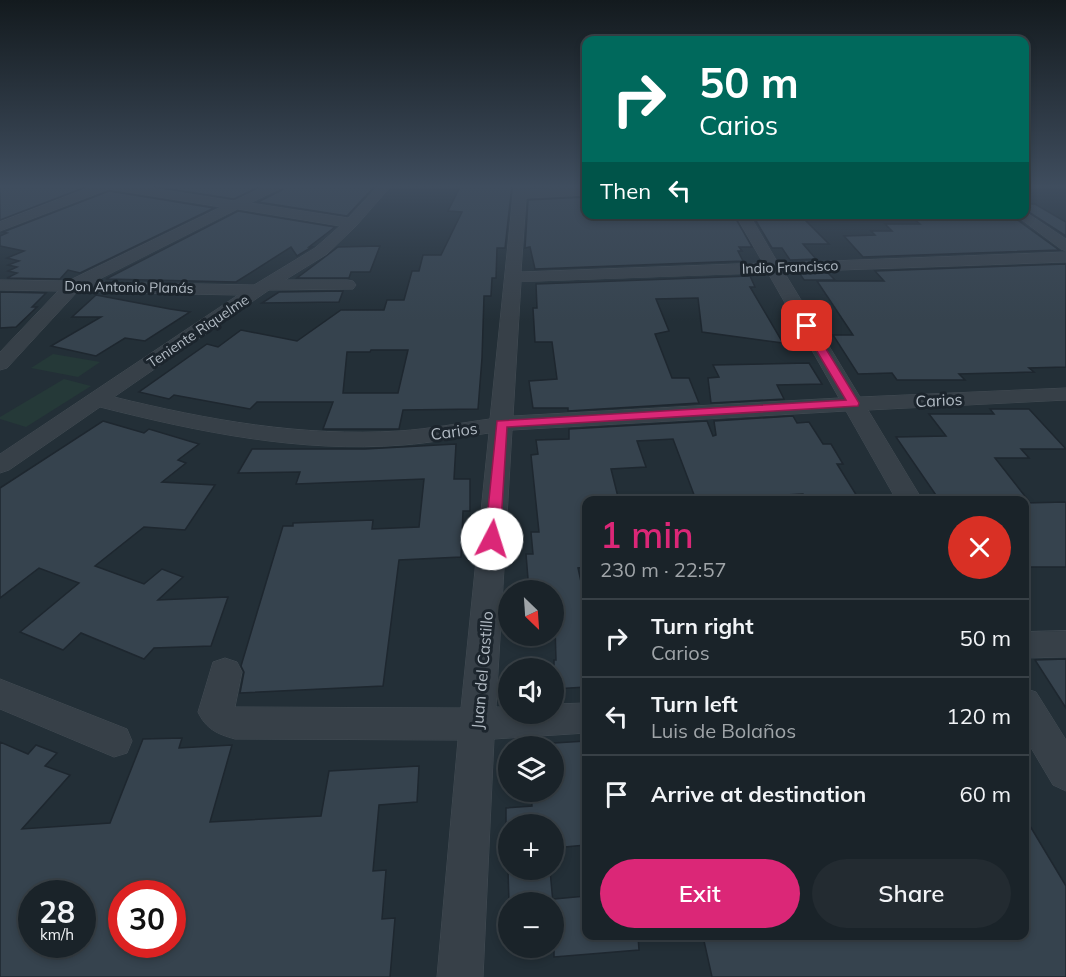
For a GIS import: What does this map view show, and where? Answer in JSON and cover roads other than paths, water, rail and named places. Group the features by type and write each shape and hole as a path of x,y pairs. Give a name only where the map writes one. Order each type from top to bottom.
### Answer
{"street":[{"path":"0,364 74,285 183,231"},
{"name":"Teniente Riquelme","path":"1,463 261,288 321,251 343,231"},
{"name":"Juan del Castillo","path":"460,977 477,724 517,231"},
{"path":"752,231 907,496"},
{"path":"1044,231 1066,246"},
{"name":"Indio Francisco","path":"513,278 1066,257"},
{"name":"Don Antonio Planás","path":"0,285 261,288 347,285"},
{"name":"Carios","path":"97,400 187,423 284,438 384,440 501,424 854,403 1066,394"},
{"path":"1029,645 1066,644"},
{"path":"225,672 215,712 224,720 235,723 477,724 582,718"},
{"path":"0,694 114,741"},
{"path":"1029,712 1066,773"}]}
